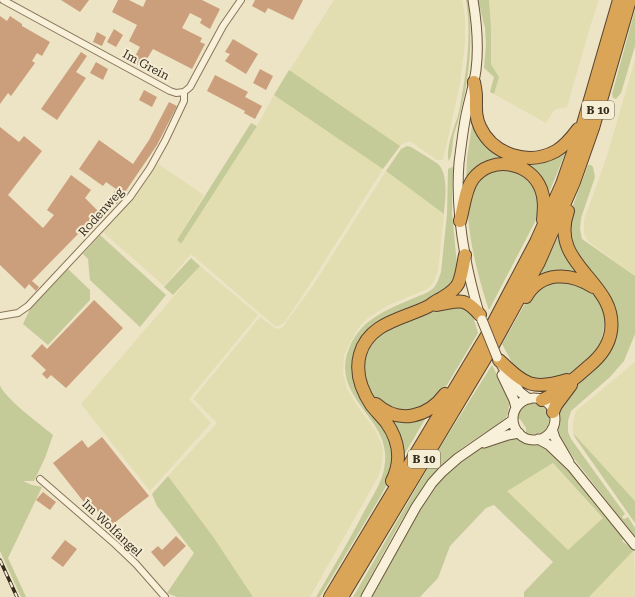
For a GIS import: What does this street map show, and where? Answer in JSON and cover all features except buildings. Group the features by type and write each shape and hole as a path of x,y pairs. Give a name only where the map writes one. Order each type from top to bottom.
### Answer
{"highway":[{"name":"B 10","path":"330,597 504,305 543,229 562,184 583,124 619,0"},
{"name":"B 10","path":"342,597 506,321 539,262 574,182 593,128 630,0"},
{"path":"474,82 476,97 475,111 480,126 490,141 507,153 526,158 556,151 568,142 583,124"},
{"path":"460,221 467,188 473,178 481,171 492,166 498,164 512,164 530,173 541,188 544,195 543,229"},
{"path":"542,400 552,395 576,378 595,361 610,337 610,310 606,301 592,281 576,264 566,243 564,231 565,221 572,201 574,182"},
{"path":"384,505 389,488 397,471 398,452 391,430 372,405 360,381 358,369 360,355 365,342 384,324 429,306 456,287 460,276 464,255"},
{"path":"506,321 533,288 544,280 558,276 573,277 584,281 597,289"},
{"path":"429,306 464,301 471,305 481,317"},
{"path":"498,359 517,378 533,385 546,386 576,378"},
{"path":"367,396 380,408 390,413 400,416 415,415 428,410 435,405 464,372"},
{"path":"553,412 556,405 568,391 576,378"}],"main road":[{"path":"473,0 478,31 477,53 474,82 463,131 458,186 464,255 481,317 498,359 503,378 514,400 516,408 513,420 514,426 519,433 526,438 538,439 549,445 572,467 635,545"},
{"path":"498,359 514,386 529,399"},
{"path":"516,408 522,402 533,398 542,400 550,406 553,412 554,421 552,429 548,434 538,439"},
{"path":"366,597 427,490 447,466 513,420"},
{"path":"552,429 555,438 572,467"},
{"path":"475,446 519,433"}],"street":[{"name":"Im Grein","path":"3,0 170,91 176,93 184,92"},
{"path":"184,92 192,83 223,26 241,0"},
{"name":"Rodenweg","path":"0,316 18,313 28,306 130,197 150,168 165,141 184,101 184,92"},
{"name":"Im Wolfangel","path":"40,479 118,546 165,597"}],"shaded area":[{"path":"334,0 462,0 465,17 465,43 460,84 443,160 437,160 410,141 400,146 383,169 285,322 279,326 275,326 191,254 164,286 103,232 136,195 158,164 204,195 177,240 181,244 257,126 274,95"},
{"path":"489,0 599,0 567,107 554,110 546,123 494,94 499,77 491,64"},
{"path":"635,60 635,276 589,242 584,234 584,220 606,159"},
{"path":"386,171 444,214 438,271 432,285 427,289 387,306 368,318 360,326 344,355 343,372 347,389 375,430 382,445 383,453 381,469 378,477 310,597 253,597 214,538 168,476 217,423 193,399 260,317 276,329 282,328 312,287"},
{"path":"200,266 258,315 189,399 211,423 150,491 81,404"},
{"path":"635,362 635,501 573,433 573,421 576,411"},
{"path":"553,463 603,518 568,550 506,491"},
{"path":"634,550 635,597 589,597"}],"green space":[{"path":"466,0 468,0 470,14 470,57 466,85 449,161 448,152 460,108 465,78 469,33"},
{"path":"478,0 489,0 491,64 499,77 494,94 490,92 494,77 484,68 486,45 485,28"},
{"path":"635,10 635,46 621,93 616,99 613,98 612,94"},
{"path":"289,70 400,146 383,169 274,95"},
{"path":"473,119 504,155 567,149 548,195 513,162 466,182 467,158"},
{"path":"251,123 257,126 181,244 177,240"},
{"path":"407,146 432,160 441,168 444,174 446,188 444,214 386,171 401,149"},
{"path":"588,165 593,167 595,177 581,218 580,229 582,239 635,276 635,334 624,361 610,377 571,411 568,421 568,432 571,439 625,514 622,517 624,519 628,517 635,528 635,538 558,435 559,409 561,403 577,384 600,364 607,355 616,334 616,312 612,301 606,291 583,266 568,234 572,208"},
{"path":"452,167 452,212 457,274 452,285 428,299 393,314 374,325 353,361 394,448 391,477 320,597 316,597 376,489 382,477 385,465 385,453 377,428 353,394 348,382 345,369 347,354 358,333 373,318 392,307 428,292 438,281 441,272 447,214 448,169"},
{"path":"510,167 534,182 540,205 535,222 489,310 480,282 472,244 469,225 469,192 474,181 482,174 500,168"},
{"path":"561,231 583,276 539,277"},
{"path":"100,235 166,295 140,327 90,280 88,259 83,254"},
{"path":"191,258 200,266 173,295 164,287"},
{"path":"68,269 90,290 90,300 48,345 23,324 30,309"},
{"path":"562,280 587,286 598,297 605,313 605,323 601,341 595,351 568,374 558,379 533,381 516,370 502,344 526,302 545,284"},
{"path":"458,304 472,313 478,333 444,390 431,404 404,413 377,402 367,389 362,370 367,348 383,330 424,313"},
{"path":"492,365 510,401 506,418 456,453 426,484 402,520 360,597 353,597 439,449"},
{"path":"0,385 15,404 53,435 45,458 34,481 23,481 42,487 8,558 26,597 21,597 0,551"},
{"path":"532,402 541,404 546,408 549,414 547,427 542,432 535,434 526,433 526,428 520,419 517,419 522,408"},
{"path":"386,416 427,416 401,460"},
{"path":"573,433 635,501 635,523 576,439"},
{"path":"517,437 527,442 537,443 551,452 571,473 624,538 622,541 634,550 589,597 524,597 524,592 553,562 494,505 486,508 450,546 438,578 420,597 369,597 430,490 461,459 483,447","holes":["553,463 603,518 568,550 507,491"]},
{"path":"168,476 214,538 253,597 177,597 167,593 194,553 157,506 152,494"}],"railway":[{"path":"0,560 17,597"}]}
